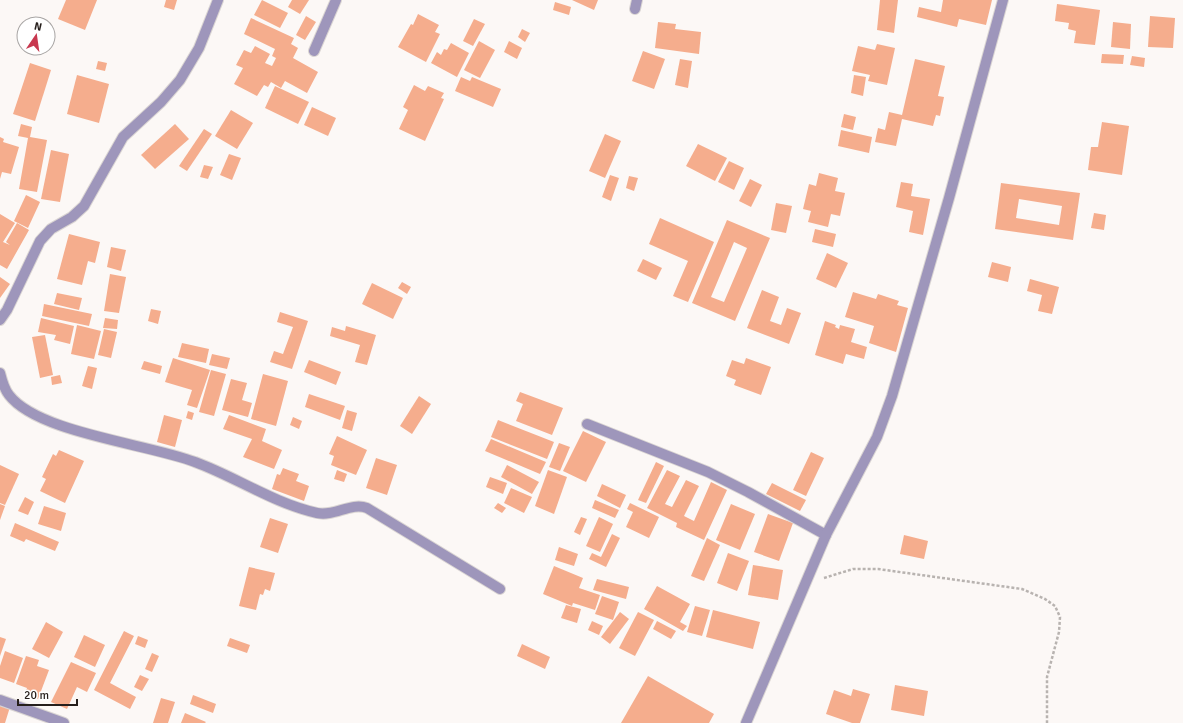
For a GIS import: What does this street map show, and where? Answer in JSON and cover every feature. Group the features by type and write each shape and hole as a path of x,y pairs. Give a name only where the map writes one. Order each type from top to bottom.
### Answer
{"street":[{"path":"0,320 12,299 40,241 51,229 72,217 84,206 123,137 162,102 180,80 199,48 218,0"},
{"path":"314,51 336,0"},
{"path":"746,723 826,535 876,437 892,396 949,198 1003,0"},
{"path":"0,373 4,389 16,402 33,414 62,427 194,461 274,500 319,514 357,506 367,508 500,589"},
{"path":"587,424 708,472 826,535"},
{"path":"0,700 64,723"}],"path":[{"path":"805,585 841,572 853,569 871,568 1022,589 1045,599 1055,606 1060,617 1059,632 1047,677 1047,723"}],"building":[{"path":"66,0 97,0 85,30 58,19"},
{"path":"166,0 177,0 174,10 164,7"},
{"path":"262,0 288,13 280,28 254,15"},
{"path":"292,0 309,0 300,14 288,7"},
{"path":"572,0 598,0 594,10"},
{"path":"880,0 898,0 894,33 877,30"},
{"path":"943,0 992,0 986,25 959,19 957,27 917,17 919,7 941,12"},
{"path":"555,2 571,7 569,15 553,10"},
{"path":"1057,4 1100,10 1095,45 1074,43 1076,31 1068,29 1069,23 1055,21"},
{"path":"418,14 439,25 435,32 440,34 426,62 398,47 411,24 413,25"},
{"path":"306,16 316,22 305,40 296,35"},
{"path":"1150,16 1175,18 1173,48 1148,47"},
{"path":"251,18 294,38 291,44 298,48 293,58 318,72 307,93 285,81 281,88 271,82 268,87 264,85 257,96 234,84 243,68 236,65 244,50 251,53 255,46 270,54 265,63 272,66 276,58 272,56 275,49 244,34"},
{"path":"474,19 485,24 473,46 463,41"},
{"path":"658,22 676,24 675,29 701,32 699,54 655,48"},
{"path":"1113,22 1131,24 1130,49 1111,47"},
{"path":"522,29 530,33 525,42 518,37"},
{"path":"479,41 495,50 480,78 464,70"},
{"path":"509,41 522,48 517,59 504,52"},
{"path":"451,43 469,53 457,77 431,63 437,52 441,55 444,49 447,50"},
{"path":"877,44 895,48 887,85 868,81 870,75 852,71 858,46 875,50"},
{"path":"643,51 665,59 654,89 632,81"},
{"path":"1102,54 1124,55 1123,64 1101,63"},
{"path":"1132,56 1145,58 1144,67 1130,65"},
{"path":"680,59 692,61 688,88 675,85"},
{"path":"915,59 945,66 938,96 944,97 940,116 936,115 933,126 902,119 896,146 875,142 878,128 885,130 889,112 902,115"},
{"path":"98,61 107,63 105,71 96,69"},
{"path":"30,63 51,70 35,121 13,114"},
{"path":"77,75 109,84 99,123 67,114"},
{"path":"854,75 866,77 863,96 851,93"},
{"path":"461,77 470,81 472,77 501,89 493,107 455,91"},
{"path":"414,85 425,91 428,86 444,93 441,98 444,99 425,141 399,129 408,110 403,107"},
{"path":"275,86 309,102 298,124 265,108"},
{"path":"312,107 336,118 328,136 304,125"},
{"path":"231,110 253,123 237,149 215,136"},
{"path":"844,114 856,117 853,130 841,127"},
{"path":"1102,122 1129,126 1122,175 1088,170 1091,147 1098,147"},
{"path":"21,124 32,127 30,137 47,140 37,192 19,189 28,138 18,136"},
{"path":"175,124 189,139 155,169 141,155"},
{"path":"204,129 212,134 187,171 179,166"},
{"path":"841,130 872,137 869,153 838,146"},
{"path":"605,134 621,141 605,178 589,171"},
{"path":"0,137 4,139 3,142 19,147 11,174 2,172 0,179"},
{"path":"698,144 727,158 715,181 686,166"},
{"path":"51,150 69,154 60,202 41,199"},
{"path":"229,154 241,158 232,180 220,175"},
{"path":"729,161 744,168 734,190 718,182"},
{"path":"204,165 213,167 208,179 200,177"},
{"path":"819,173 838,178 835,191 845,193 840,216 831,214 828,227 808,222 811,211 803,209 809,184 816,186"},
{"path":"610,175 619,178 611,201 602,197"},
{"path":"629,176 638,178 634,191 626,188"},
{"path":"750,179 762,185 751,207 739,201"},
{"path":"901,182 913,184 911,196 930,199 923,235 909,232 913,211 896,207"},
{"path":"1001,183 1080,193 1073,240 995,229","holes":["1019,199 1062,206 1059,225 1016,218"]},
{"path":"26,195 40,202 28,228 14,221"},
{"path":"776,203 792,206 786,233 771,230"},
{"path":"1094,213 1106,215 1104,230 1091,228"},
{"path":"0,214 15,223 3,242 10,245 6,242 17,223 29,230 7,269 0,265"},
{"path":"660,218 714,242 688,302 673,296 688,261 649,244"},
{"path":"727,220 770,238 735,321 692,303","holes":["734,242 747,248 724,302 711,297"]},
{"path":"815,229 836,234 833,247 812,242"},
{"path":"69,234 100,242 95,263 88,261 82,285 57,279"},
{"path":"111,247 126,250 121,271 107,267"},
{"path":"827,253 848,263 836,288 816,279"},
{"path":"643,259 662,268 656,280 637,271"},
{"path":"992,262 1011,267 1008,282 988,277"},
{"path":"110,274 126,277 119,313 104,311"},
{"path":"0,277 10,284 0,298"},
{"path":"1030,279 1059,287 1052,314 1038,311 1042,295 1027,291"},
{"path":"402,282 411,287 407,294 398,288"},
{"path":"372,283 403,298 393,319 362,304"},
{"path":"762,290 779,297 770,321 781,325 787,308 801,313 789,344 747,328"},
{"path":"853,292 876,299 878,294 899,301 897,305 908,308 896,352 869,343 874,326 845,317"},
{"path":"57,293 82,298 79,310 54,304"},
{"path":"44,304 92,314 89,326 42,316"},
{"path":"151,309 161,311 158,324 148,321"},
{"path":"280,312 308,321 292,369 270,362 274,351 283,354 293,327 277,322"},
{"path":"41,318 74,326 70,344 54,340 56,335 38,332"},
{"path":"105,318 118,320 117,329 103,328"},
{"path":"825,321 836,325 835,327 839,329 840,325 855,329 851,342 867,347 864,359 846,354 843,364 815,355"},
{"path":"77,325 101,331 94,359 71,354"},
{"path":"346,326 376,335 367,365 355,362 360,345 330,336 332,327 345,331"},
{"path":"104,329 117,332 111,358 98,355"},
{"path":"45,335 53,375 40,378 32,337"},
{"path":"182,343 209,349 206,363 178,357"},
{"path":"212,354 230,358 227,369 209,365"},
{"path":"173,358 210,370 197,408 187,405 192,390 165,382"},
{"path":"746,358 771,367 761,395 734,385 736,380 726,376 732,360 744,364"},
{"path":"309,360 341,372 336,385 304,372"},
{"path":"144,361 162,366 160,374 141,369"},
{"path":"88,366 97,368 92,389 82,386"},
{"path":"211,370 226,374 214,416 199,412"},
{"path":"263,374 288,381 276,426 251,419"},
{"path":"60,375 62,383 52,385 51,377"},
{"path":"231,379 247,383 242,400 252,403 248,417 222,410"},
{"path":"520,392 563,408 552,435 516,421 523,404 516,401"},
{"path":"309,394 345,406 340,420 305,407"},
{"path":"419,396 431,404 412,434 400,426"},
{"path":"347,410 357,413 352,431 342,428"},
{"path":"188,411 194,413 192,420 186,418"},
{"path":"164,415 182,420 175,447 157,442"},
{"path":"229,415 266,429 262,441 282,450 274,469 243,457 252,439 223,429"},
{"path":"293,417 302,421 299,429 290,425"},
{"path":"498,420 554,442 547,459 491,437"},
{"path":"583,431 606,442 586,482 563,471"},
{"path":"337,436 367,450 356,475 331,465 334,456 329,454"},
{"path":"491,439 546,462 540,474 485,451"},
{"path":"559,443 570,447 560,471 549,467"},
{"path":"59,450 84,461 65,503 40,491 46,479 42,477 53,454 56,456"},
{"path":"811,452 824,458 806,496 793,490"},
{"path":"376,458 397,465 387,495 366,488"},
{"path":"656,462 664,466 646,503 638,500"},
{"path":"0,465 19,474 5,505 0,503"},
{"path":"507,465 539,482 532,494 501,477"},
{"path":"283,468 299,474 296,481 309,486 304,501 272,489 277,474 280,475"},
{"path":"337,470 347,474 344,482 334,479"},
{"path":"548,470 567,477 554,514 535,506"},
{"path":"667,470 680,476 665,504 672,507 686,480 699,486 684,516 694,521 711,482 727,490 704,540 676,527 677,523 647,508"},
{"path":"490,477 507,483 503,494 486,487"},
{"path":"772,483 806,500 800,511 766,494"},
{"path":"602,484 626,495 620,508 597,496"},
{"path":"511,488 532,497 524,513 504,503"},
{"path":"25,497 34,502 28,515 18,511"},
{"path":"595,500 619,510 615,518 592,508"},
{"path":"498,503 506,508 502,513 494,508"},
{"path":"630,503 659,517 649,538 626,527 633,512 627,509"},
{"path":"0,504 5,506 0,520"},
{"path":"731,504 755,514 740,550 716,540"},
{"path":"44,506 66,513 61,531 38,524"},
{"path":"768,514 793,523 779,561 754,552"},
{"path":"581,517 587,519 580,535 574,532"},
{"path":"599,517 613,524 600,552 586,546"},
{"path":"270,518 288,524 278,553 260,547"},
{"path":"15,523 59,542 55,551 26,539 24,542 10,536"},
{"path":"612,534 620,538 606,567 589,559 592,553 601,557"},
{"path":"904,535 928,541 924,559 900,554"},
{"path":"707,538 720,545 704,581 691,576"},
{"path":"559,547 578,554 574,566 555,560"},
{"path":"728,553 749,561 737,591 717,583"},
{"path":"753,565 783,570 778,600 748,595"},
{"path":"554,566 583,578 579,588 600,595 595,610 573,603 572,606 543,594"},
{"path":"249,567 275,573 270,591 265,589 263,595 260,594 256,610 239,606"},
{"path":"597,579 629,587 626,599 593,590"},
{"path":"657,586 690,604 680,622 687,626 683,631 644,609"},
{"path":"602,596 619,602 613,620 595,614"},
{"path":"566,605 581,609 577,623 561,618"},
{"path":"695,606 710,610 702,636 687,632"},
{"path":"713,610 760,622 753,649 706,637"},
{"path":"620,612 629,619 610,644 601,637"},
{"path":"638,612 654,620 635,656 619,648"},
{"path":"592,621 603,626 599,635 588,630"},
{"path":"657,621 676,631 671,639 653,629"},
{"path":"46,622 63,632 49,658 32,649"},
{"path":"124,631 134,636 110,683 136,697 130,709 94,690"},
{"path":"84,635 105,645 95,667 74,657"},
{"path":"138,636 148,640 145,648 135,644"},
{"path":"0,637 6,639 0,656"},
{"path":"230,638 250,645 247,653 227,646"},
{"path":"522,644 550,657 545,669 517,656"},
{"path":"5,651 23,658 14,683 0,678 0,666"},
{"path":"152,653 159,656 152,672 145,669"},
{"path":"26,656 39,660 37,666 49,670 38,699 25,694 27,688 16,684"},
{"path":"71,662 96,673 87,692 77,687 67,709 51,702"},
{"path":"140,675 149,679 142,691 134,687"},
{"path":"648,676 714,714 709,723 621,723"},
{"path":"895,685 928,691 924,716 891,710"},
{"path":"853,689 870,694 860,723 852,723 826,714 834,690 851,696"},
{"path":"193,695 216,704 213,713 190,704"},
{"path":"161,698 175,702 168,723 153,723"},
{"path":"0,704 10,707 5,723 0,723"},
{"path":"185,713 206,722 181,723"}]}
